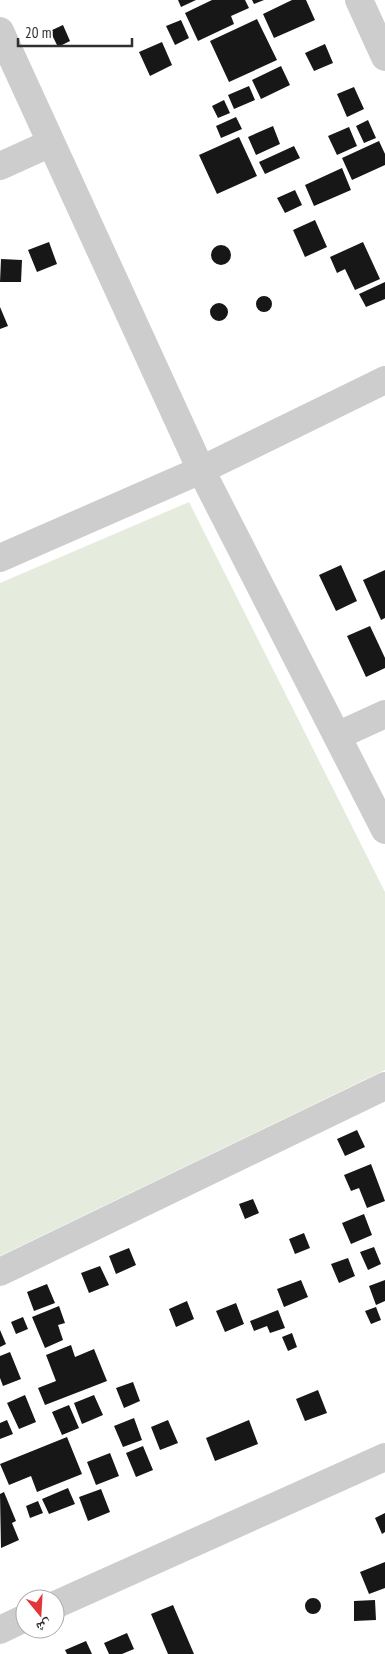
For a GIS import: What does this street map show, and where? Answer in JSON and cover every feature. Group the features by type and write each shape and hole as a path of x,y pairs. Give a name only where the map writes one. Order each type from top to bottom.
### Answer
{"street":[{"path":"360,0 385,57"},
{"path":"0,31 202,470 385,830"},
{"path":"0,166 51,143"},
{"path":"0,558 202,470 385,380"},
{"path":"337,736 385,714"},
{"path":"0,1272 385,1086"},
{"path":"65,1601 385,1457"},
{"path":"0,1630 15,1623"}],"shaded area":[{"path":"189,502 385,892 385,1070 0,1256 0,583"}],"building":[{"path":"178,0 196,0 181,7"},
{"path":"212,0 245,0 249,8 231,16 234,24 198,41 185,13"},
{"path":"252,0 264,0 254,4"},
{"path":"292,0 306,0 315,20 274,38 263,14"},
{"path":"257,19 277,60 229,82 210,41"},
{"path":"181,20 189,38 175,45 166,26"},
{"path":"63,25 70,41 58,47 50,31"},
{"path":"162,42 172,65 150,76 139,52"},
{"path":"325,44 333,63 314,71 305,53"},
{"path":"281,66 290,85 261,99 252,80"},
{"path":"249,86 255,100 234,109 228,95"},
{"path":"354,87 364,109 347,117 337,94"},
{"path":"224,100 230,113 218,118 212,106"},
{"path":"236,117 242,129 221,138 216,126"},
{"path":"368,120 376,138 364,143 356,126"},
{"path":"273,126 280,144 256,155 248,137"},
{"path":"349,127 357,146 337,155 328,136"},
{"path":"239,137 257,176 217,194 199,155"},
{"path":"379,141 385,154 385,165 352,180 342,158"},
{"path":"294,146 300,158 265,174 259,162"},
{"path":"342,168 351,190 314,206 305,185"},
{"path":"295,190 302,205 285,213 277,198"},
{"path":"315,220 327,247 305,257 293,230"},
{"path":"49,242 57,264 37,272 28,250"},
{"path":"363,242 380,279 355,290 345,269 337,273 330,257"},
{"path":"217,245 225,245 231,251 231,259 225,265 217,265 211,259 211,251"},
{"path":"1,259 22,260 21,282 0,282"},
{"path":"385,282 385,299 366,307 359,294"},
{"path":"264,296 270,298 272,304 270,310 264,312 258,310 256,304 258,298"},
{"path":"215,303 223,303 228,308 226,319 215,321 210,316 210,308"},
{"path":"0,307 8,326 0,329"},
{"path":"341,565 357,601 336,611 319,575"},
{"path":"385,570 385,618 381,620 363,580"},
{"path":"370,626 385,658 385,668 366,677 347,636"},
{"path":"357,1130 365,1147 345,1156 337,1139"},
{"path":"371,1164 385,1201 367,1208 359,1188 351,1191 344,1175"},
{"path":"253,1199 259,1213 245,1219 239,1204"},
{"path":"364,1214 372,1235 351,1244 342,1223"},
{"path":"304,1233 310,1248 295,1254 289,1239"},
{"path":"374,1247 381,1264 368,1270 360,1252"},
{"path":"129,1248 136,1265 116,1274 109,1256"},
{"path":"348,1258 355,1276 339,1283 331,1264"},
{"path":"100,1266 109,1285 89,1293 81,1273"},
{"path":"301,1280 308,1297 284,1307 277,1289"},
{"path":"385,1280 385,1301 376,1305 369,1286"},
{"path":"47,1284 55,1303 34,1311 27,1292"},
{"path":"187,1301 194,1319 176,1327 169,1309"},
{"path":"236,1303 244,1324 225,1332 216,1311"},
{"path":"59,1306 65,1323 58,1325 63,1340 45,1348 32,1317"},
{"path":"376,1307 381,1320 371,1324 365,1311"},
{"path":"278,1310 285,1328 270,1333 267,1326 254,1331 250,1321"},
{"path":"23,1317 28,1329 16,1334 11,1322"},
{"path":"0,1330 6,1344 0,1347"},
{"path":"292,1333 297,1347 288,1351 282,1337"},
{"path":"71,1345 75,1357 94,1349 107,1381 45,1405 38,1388 56,1381 46,1355"},
{"path":"10,1352 21,1379 3,1386 0,1378 0,1356"},
{"path":"133,1382 140,1401 124,1408 116,1388"},
{"path":"318,1390 327,1413 305,1421 296,1399"},
{"path":"25,1395 36,1422 19,1429 7,1403"},
{"path":"94,1395 103,1415 82,1424 74,1403"},
{"path":"69,1405 79,1428 62,1435 52,1412"},
{"path":"134,1418 142,1440 123,1447 114,1426"},
{"path":"7,1420 13,1434 0,1439 0,1423"},
{"path":"168,1420 178,1443 160,1450 151,1427"},
{"path":"249,1420 258,1444 215,1461 206,1438"},
{"path":"67,1437 82,1474 37,1492 31,1476 9,1485 0,1464"},
{"path":"143,1446 153,1470 136,1477 126,1453"},
{"path":"110,1453 119,1476 96,1485 87,1462"},
{"path":"68,1488 75,1504 49,1514 42,1499"},
{"path":"101,1489 110,1512 88,1521 79,1497"},
{"path":"4,1492 16,1521 12,1523 19,1540 1,1548 0,1494"},
{"path":"38,1501 43,1513 30,1518 26,1506"},
{"path":"385,1513 385,1532 382,1534 375,1518"},
{"path":"385,1562 385,1588 369,1594 360,1572"},
{"path":"310,1598 316,1598 321,1603 319,1612 310,1614 305,1609 305,1603"},
{"path":"375,1600 376,1620 354,1621 354,1601"},
{"path":"173,1605 194,1654 168,1654 151,1614"},
{"path":"127,1633 134,1649 122,1654 109,1654 104,1643"},
{"path":"86,1641 92,1654 67,1654 65,1650"}]}
